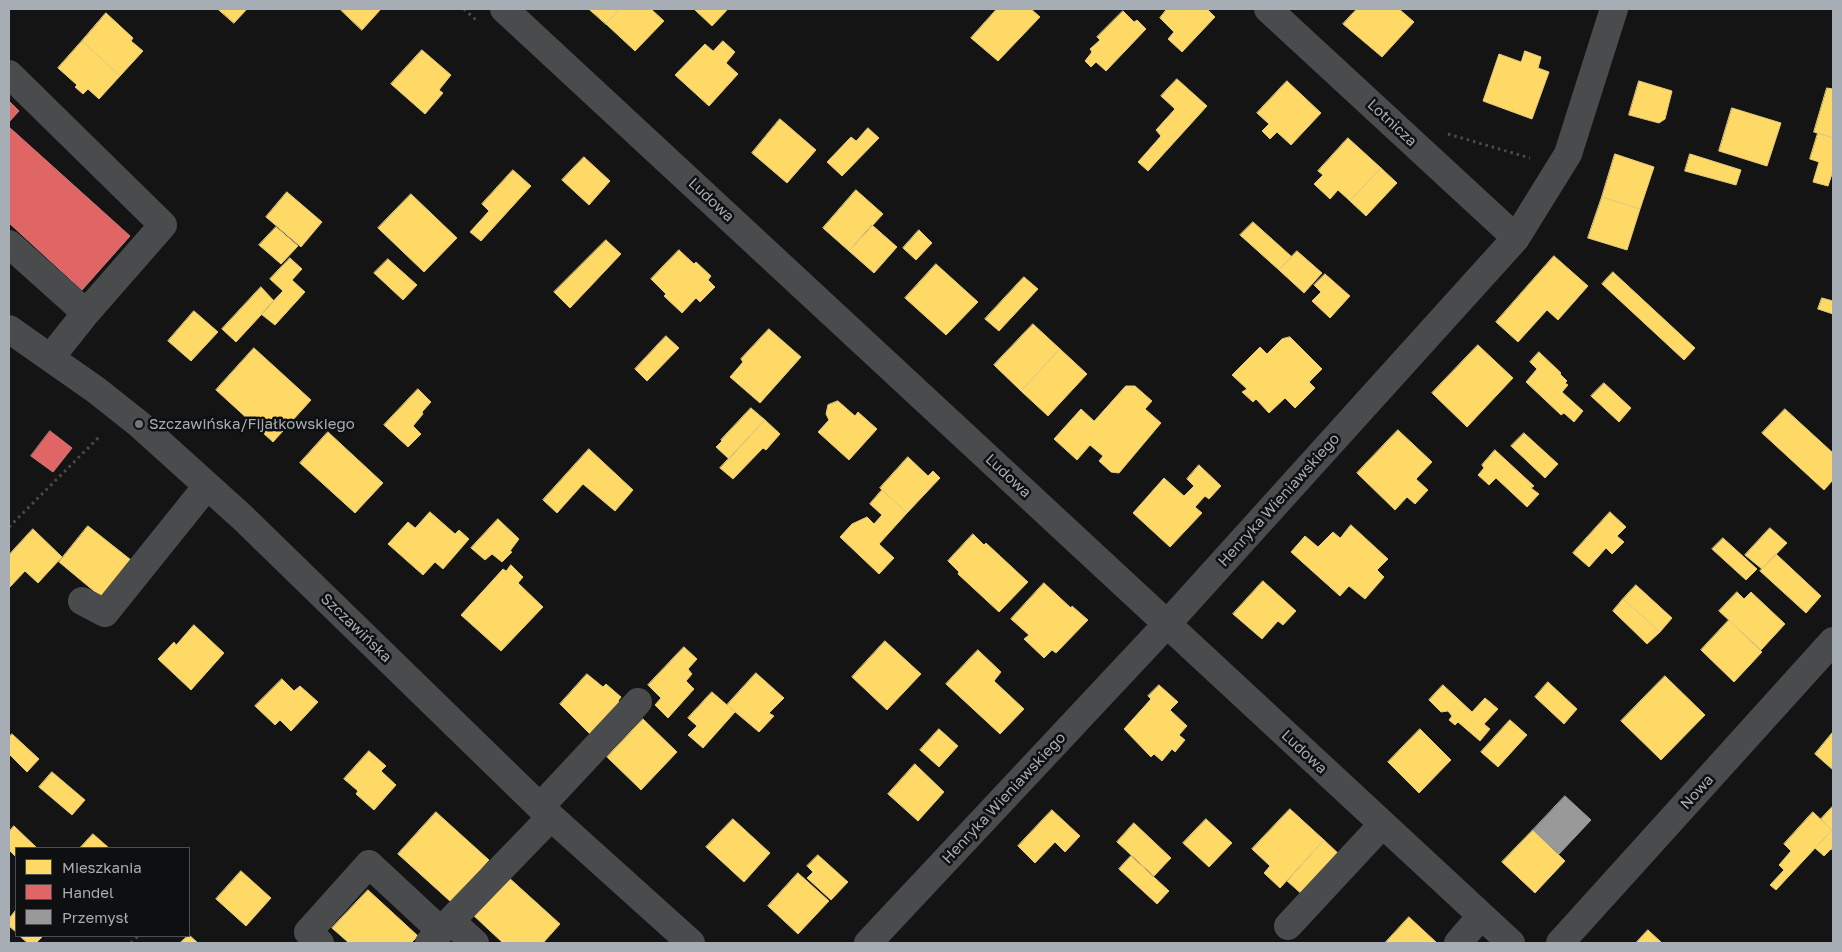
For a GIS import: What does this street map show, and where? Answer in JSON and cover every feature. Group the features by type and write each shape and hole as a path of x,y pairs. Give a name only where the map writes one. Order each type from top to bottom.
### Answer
{"street":[{"name":"Ludowa","path":"504,9 1511,943"},
{"name":"Lotnicza","path":"1268,9 1516,238"},
{"name":"Henryka Wieniawskiego","path":"868,943 1167,624 1516,238 1568,154 1614,9"},
{"path":"9,74 163,224 86,313 51,357"},
{"path":"9,244 86,313"},
{"name":"Szczawińska","path":"9,329 51,357 139,424 242,517 545,812 691,943"},
{"path":"82,601 106,613 207,486"},
{"name":"Nowa","path":"1560,943 1833,641"},
{"path":"440,932 638,702"},
{"path":"1288,926 1382,825"},
{"path":"320,943 308,932 369,864 440,932 475,943"},
{"path":"1458,943 1481,916"}],"path":[{"path":"9,527 100,436"}],"building: Mieszkania":[{"path":"218,9 247,9 234,23"},
{"path":"340,9 381,9 362,30"},
{"path":"589,9 620,9 606,24"},
{"path":"620,9 651,9 664,21 635,51 606,24"},
{"path":"696,9 728,9 712,26"},
{"path":"997,9 1031,9 1040,17 998,61 971,38"},
{"path":"1167,9 1207,9 1215,17 1182,52 1168,39 1174,32 1160,18"},
{"path":"1357,9 1399,9 1414,22 1382,57 1343,24"},
{"path":"1123,11 1134,22 1137,20 1146,29 1106,71 1096,62 1091,67 1085,61 1092,52 1090,49 1100,40 1097,37"},
{"path":"106,13 133,38 131,41 143,51 120,76 82,41"},
{"path":"82,41 120,76 99,99 88,89 83,94 75,87 77,85 58,68"},
{"path":"723,41 735,52 726,63 738,74 709,106 675,75 705,44 713,51"},
{"path":"422,50 451,75 439,90 443,93 425,114 391,84"},
{"path":"1525,51 1541,57 1538,68 1549,72 1532,119 1483,101 1499,54 1521,62"},
{"path":"1177,79 1207,106 1148,171 1138,162 1161,136 1156,130 1175,109 1161,96"},
{"path":"1287,81 1321,113 1291,145 1277,132 1270,139 1262,131 1269,124 1257,113"},
{"path":"1639,81 1672,91 1665,119 1659,123 1629,115"},
{"path":"1827,88 1833,89 1833,138 1814,132"},
{"path":"1732,108 1781,123 1767,166 1719,151"},
{"path":"780,119 816,150 787,183 752,153"},
{"path":"868,128 879,138 842,176 827,162 851,137 856,141"},
{"path":"1818,133 1833,138 1833,171 1828,186 1813,182 1819,162 1810,159"},
{"path":"1348,138 1381,168 1350,201 1338,190 1330,199 1314,184 1323,175 1318,171"},
{"path":"1615,154 1654,167 1640,209 1602,197"},
{"path":"1690,154 1741,170 1736,185 1685,171"},
{"path":"584,157 610,181 589,205 562,180"},
{"path":"1381,168 1397,183 1366,216 1350,201"},
{"path":"513,170 531,186 481,241 470,232 489,211 482,204"},
{"path":"856,190 883,214 849,251 823,228"},
{"path":"287,192 322,222 301,247 266,217"},
{"path":"411,194 457,238 424,272 378,228"},
{"path":"1602,197 1640,209 1627,250 1588,238"},
{"path":"1253,222 1292,257 1279,270 1240,235"},
{"path":"872,225 897,247 874,273 849,251"},
{"path":"276,227 298,246 281,264 259,245"},
{"path":"919,230 932,243 916,260 903,248"},
{"path":"606,240 621,254 570,308 554,292"},
{"path":"679,250 711,276 708,280 715,287 700,302 696,298 682,313 664,296 666,294 651,279"},
{"path":"1297,251 1322,273 1304,293 1279,270"},
{"path":"1554,256 1588,286 1558,320 1547,310 1518,342 1496,322"},
{"path":"290,258 302,269 292,280 305,292 275,325 261,314 283,291 270,279"},
{"path":"388,259 417,285 403,300 374,273"},
{"path":"936,264 978,302 946,335 905,298"},
{"path":"1613,272 1695,348 1684,360 1602,284"},
{"path":"1325,274 1350,296 1330,318 1312,301 1321,292 1314,285"},
{"path":"1024,277 1038,289 999,331 985,319"},
{"path":"261,287 274,301 236,342 222,329"},
{"path":"1822,298 1833,301 1833,314 1818,309"},
{"path":"194,311 218,332 191,361 168,341"},
{"path":"1033,324 1060,349 1021,391 994,365"},
{"path":"769,329 801,357 760,403 730,377 743,362 741,359"},
{"path":"666,336 679,348 647,381 635,369"},
{"path":"1290,337 1322,369 1309,382 1315,388 1295,408 1285,398 1269,413 1256,399 1253,402 1242,392 1247,389 1232,375 1260,347 1267,354 1282,339"},
{"path":"1478,345 1513,378 1467,427 1432,393"},
{"path":"254,348 311,400 273,442 216,390"},
{"path":"1060,349 1087,374 1048,416 1021,391"},
{"path":"1539,352 1567,381 1565,383 1568,385 1562,392 1583,411 1574,422 1564,413 1561,415 1526,382 1537,369 1530,362"},
{"path":"1604,383 1631,408 1619,422 1591,396"},
{"path":"1126,386 1135,386 1152,401 1145,409 1161,423 1119,473 1111,472 1099,461 1103,456 1090,445 1077,460 1054,439 1081,409 1094,421"},
{"path":"418,389 431,402 413,426 421,434 408,447 384,425"},
{"path":"838,401 855,416 858,412 877,429 849,460 818,432 829,420 826,414 828,405"},
{"path":"751,408 765,420 729,459 716,447"},
{"path":"1785,409 1833,453 1833,480 1824,490 1762,433"},
{"path":"765,420 780,434 766,450 763,448 733,479 720,468"},
{"path":"1398,430 1432,462 1416,479 1428,490 1415,504 1407,497 1395,510 1357,473"},
{"path":"328,432 383,483 355,513 300,463"},
{"path":"1524,433 1558,464 1545,478 1511,446"},
{"path":"589,449 633,490 615,511 583,484 557,513 543,500"},
{"path":"1495,450 1534,486 1531,488 1539,494 1527,507 1496,478 1489,485 1478,475 1484,468 1482,465"},
{"path":"908,457 928,476 933,471 940,478 907,513 880,488"},
{"path":"1199,465 1221,486 1209,499 1205,496 1195,507 1202,513 1170,547 1133,513 1164,478 1184,496 1194,486 1187,479"},
{"path":"882,490 907,513 879,544 894,558 879,574 840,537 852,524 867,517 874,524 882,515 870,504"},
{"path":"430,512 455,534 459,530 469,539 443,569 435,562 423,575 388,544 408,522 415,528"},
{"path":"1610,512 1626,527 1617,536 1624,542 1612,554 1606,548 1589,567 1573,553"},
{"path":"498,519 519,539 510,551 512,552 502,562 492,554 485,560 471,548"},
{"path":"1351,525 1388,559 1377,570 1384,577 1365,599 1349,586 1340,596 1291,552 1305,536 1318,547 1333,532 1340,538"},
{"path":"88,526 136,564 106,601 59,562"},
{"path":"1770,528 1787,543 1762,569 1745,555"},
{"path":"33,529 62,557 38,583 25,571 9,588 9,555"},
{"path":"973,534 984,545 986,543 1028,582 999,612 958,574 959,572 948,561"},
{"path":"1723,538 1757,569 1746,580 1712,549"},
{"path":"1776,554 1821,596 1806,613 1760,571"},
{"path":"511,565 523,577 518,583 543,607 501,651 461,615 503,569 506,571"},
{"path":"1263,581 1296,611 1283,625 1278,621 1262,639 1233,614"},
{"path":"1044,583 1071,608 1072,606 1088,620 1056,653 1052,650 1044,658 1024,639 1029,635 1011,619"},
{"path":"1636,585 1672,618 1660,632 1623,599"},
{"path":"1737,592 1744,599 1751,592 1785,624 1761,650 1719,611"},
{"path":"1623,599 1660,632 1647,644 1613,611"},
{"path":"1729,620 1762,652 1734,682 1701,650"},
{"path":"194,625 224,653 191,690 158,659 174,642 176,645"},
{"path":"885,641 921,674 887,710 852,677"},
{"path":"684,647 697,659 688,669 692,674 686,681 694,689 668,718 655,705 661,698 648,685"},
{"path":"978,650 1001,672 994,681 1024,709 1000,734 946,684"},
{"path":"756,673 784,698 769,713 774,716 759,732 727,705"},
{"path":"587,674 603,687 606,684 621,697 618,701 625,707 591,735 560,704"},
{"path":"1665,676 1705,715 1661,760 1621,721"},
{"path":"282,679 294,691 300,686 318,702 291,731 280,720 275,725 255,706"},
{"path":"1548,682 1577,709 1564,724 1535,697"},
{"path":"1159,685 1178,702 1170,710 1187,726 1179,735 1185,740 1175,752 1172,749 1162,761 1154,754 1151,757 1124,729 1151,699 1148,696"},
{"path":"1443,685 1472,712 1485,698 1498,709 1484,724 1490,729 1480,741 1458,722 1455,725 1449,720 1452,716 1448,711 1441,712 1429,700"},
{"path":"712,692 735,712 703,748 688,735 697,726 688,718"},
{"path":"643,719 677,752 641,790 607,757"},
{"path":"1510,720 1527,735 1498,767 1481,752"},
{"path":"939,729 958,746 939,767 920,750"},
{"path":"1420,729 1451,760 1419,793 1388,762"},
{"path":"1833,732 1833,770 1815,754"},
{"path":"12,734 39,759 27,772 9,754 9,737"},
{"path":"369,751 386,766 381,771 396,785 374,810 356,794 358,791 344,779"},
{"path":"915,764 944,792 918,821 888,794"},
{"path":"52,772 85,800 72,815 39,787"},
{"path":"1833,806 1833,850 1831,849 1824,856 1815,848 1832,830 1821,819"},
{"path":"1290,809 1324,840 1280,888 1264,873 1270,866 1252,849"},
{"path":"1052,810 1080,836 1065,852 1055,842 1035,863 1018,846"},
{"path":"436,812 489,860 451,902 398,854"},
{"path":"1813,812 1832,830 1776,890 1770,885 1784,870 1779,865 1791,851 1784,844"},
{"path":"733,819 770,853 744,882 706,847"},
{"path":"1206,819 1232,843 1209,867 1183,843"},
{"path":"1134,823 1171,858 1154,876 1117,842"},
{"path":"14,826 36,847 15,847 15,856 9,850 9,832"},
{"path":"1533,830 1565,861 1535,893 1502,862"},
{"path":"93,834 108,847 81,847"},
{"path":"1324,840 1341,856 1304,896 1287,881"},
{"path":"818,855 848,882 831,900 807,878 813,872 807,866"},
{"path":"1131,856 1169,891 1157,904 1119,869"},
{"path":"241,871 271,898 246,926 216,899"},
{"path":"798,873 829,901 798,934 768,906"},
{"path":"507,876 560,924 543,943 503,943 472,914"},
{"path":"368,890 418,936 411,943 349,943 332,928"},
{"path":"15,911 15,931 9,926 9,919"},
{"path":"1409,917 1437,943 1385,943"},
{"path":"1648,930 1662,943 1636,943"},
{"path":"190,936 198,943 180,943"},
{"path":"21,937 42,937 36,943 28,943"}],"building: Handel":[{"path":"9,101 19,111 9,122"},
{"path":"9,127 130,236 82,290 9,223"},
{"path":"50,431 72,448 53,472 31,456"}],"building: Przemysł":[{"path":"1565,796 1591,820 1559,854 1533,830"}],"place":[{"name":"Szczawińska/Fijałkowskiego","path":"139,424"}]}
